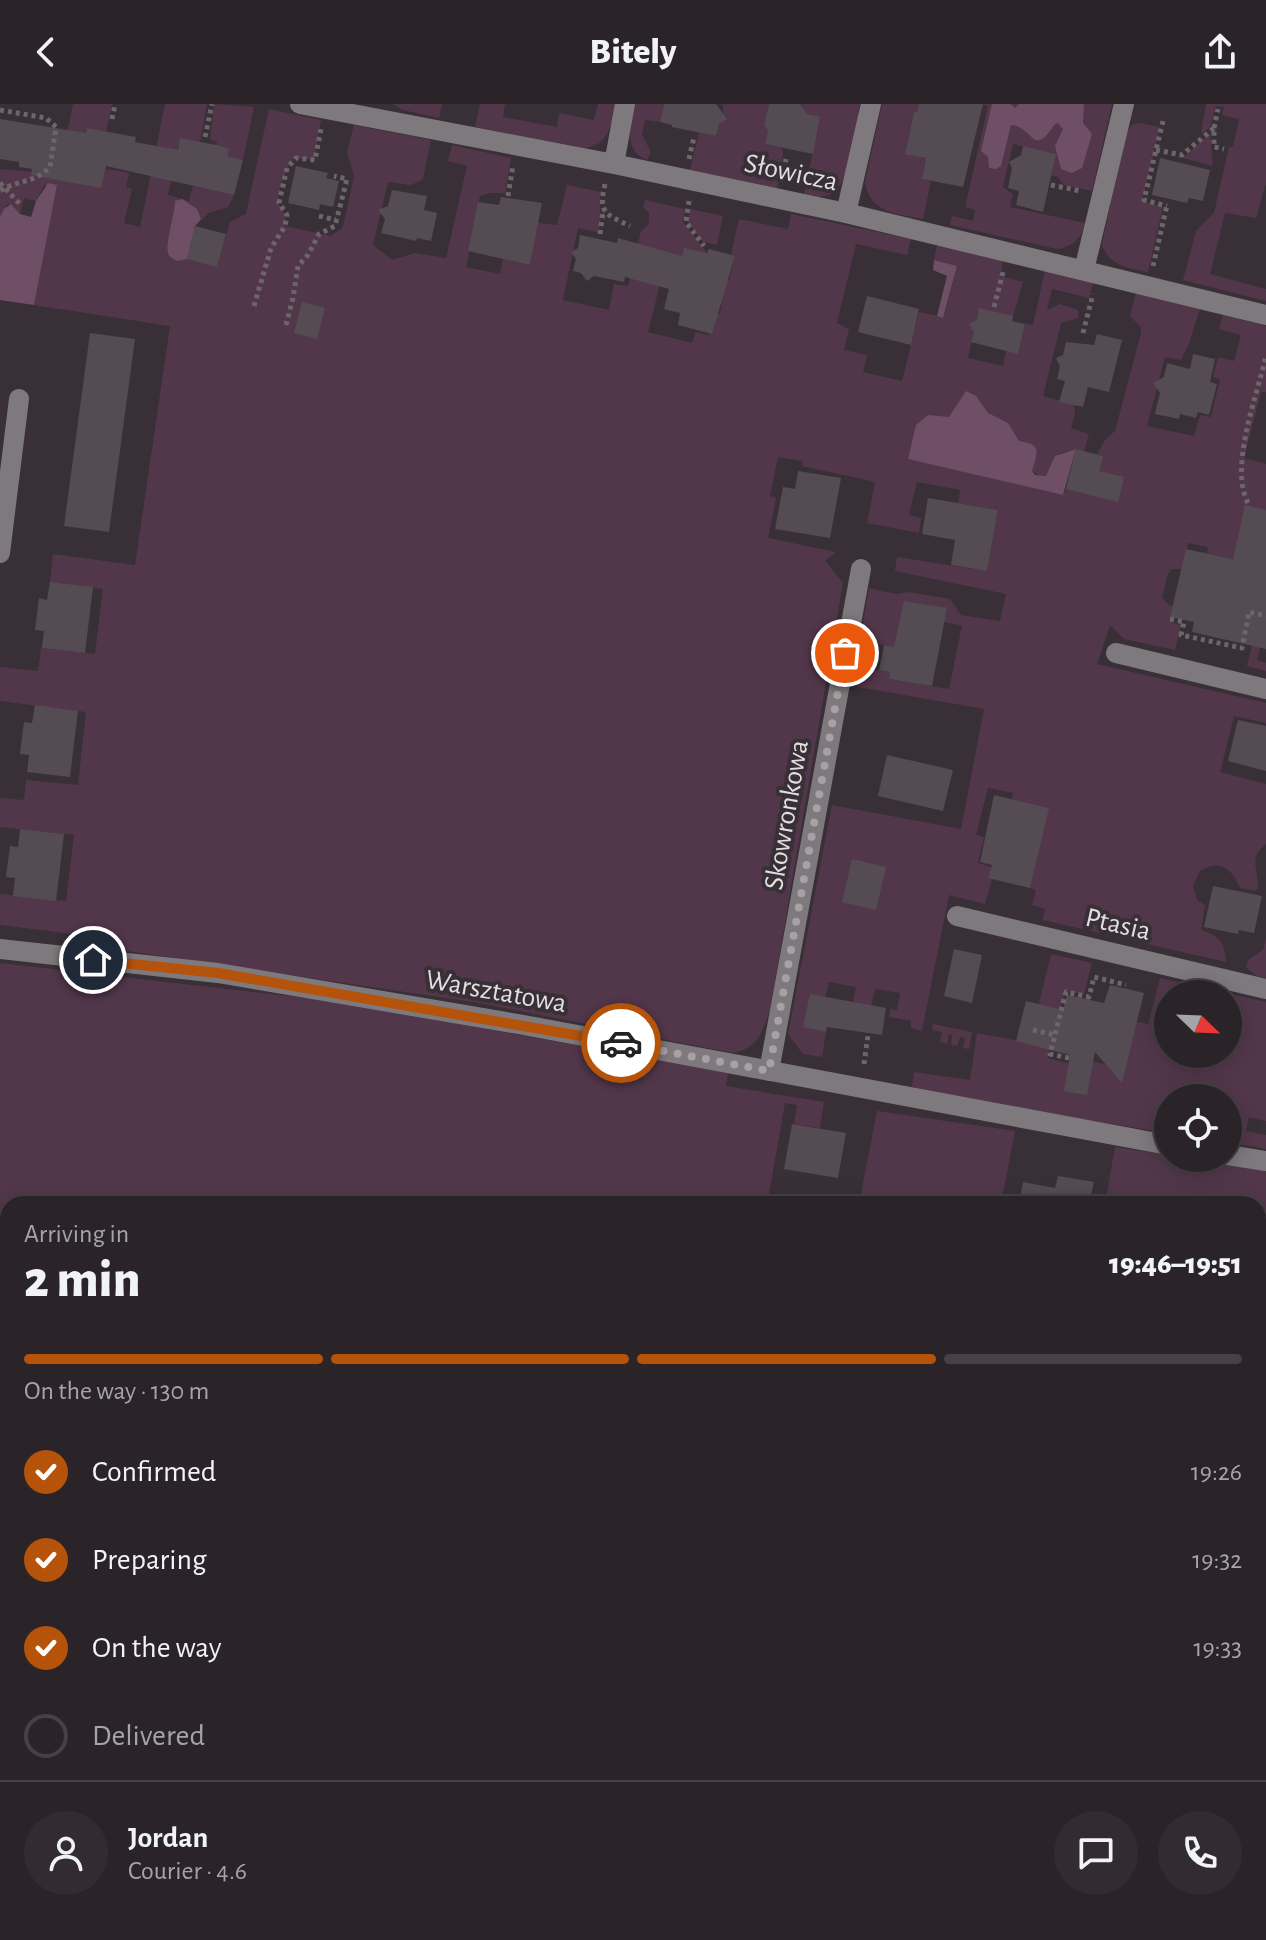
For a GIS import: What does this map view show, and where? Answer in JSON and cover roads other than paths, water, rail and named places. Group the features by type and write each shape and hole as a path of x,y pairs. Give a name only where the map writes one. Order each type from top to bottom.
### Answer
{"street":[{"name":"Słowicza","path":"300,104 369,110 846,213 1266,315"},
{"path":"612,164 625,104"},
{"path":"846,213 871,104"},
{"path":"1091,272 1101,196 1124,104"},
{"path":"0,553 19,399"},
{"name":"Skowronkowa","path":"769,1071 861,569"},
{"path":"1116,653 1266,689"},
{"name":"Ptasia","path":"957,916 1266,989"},
{"name":"Warsztatowa","path":"0,949 218,973 518,1024 1154,1142"},
{"path":"1242,1157 1266,1161"}]}
